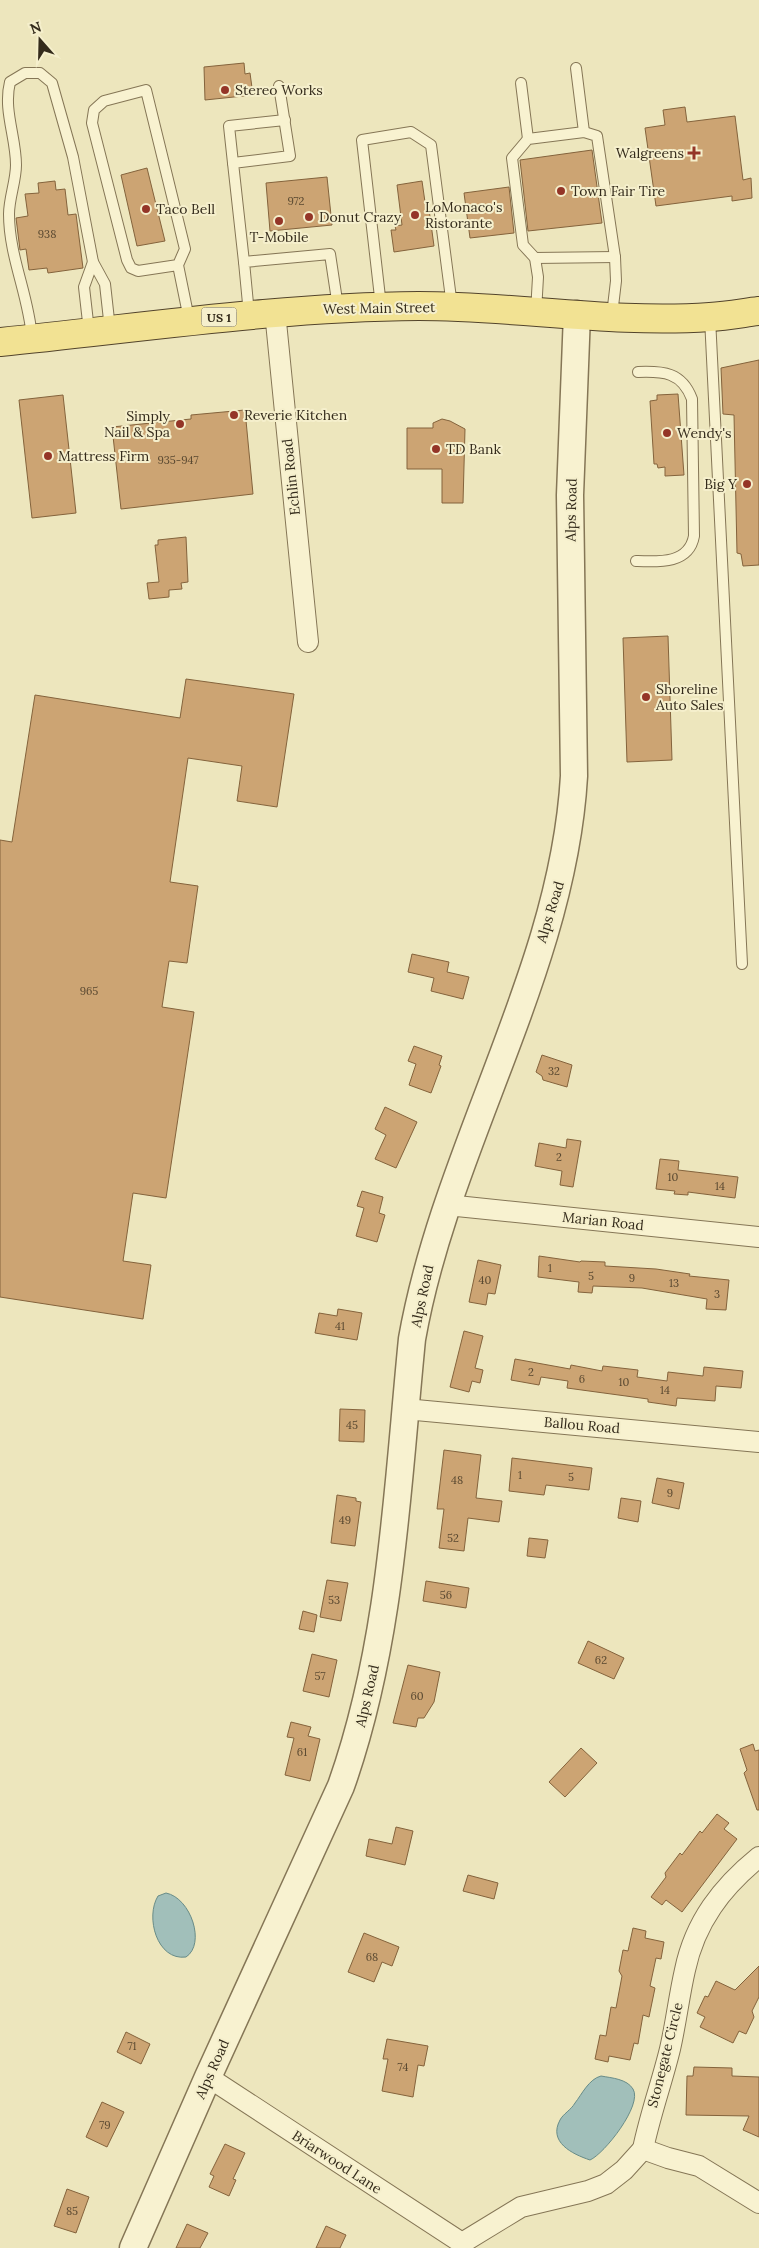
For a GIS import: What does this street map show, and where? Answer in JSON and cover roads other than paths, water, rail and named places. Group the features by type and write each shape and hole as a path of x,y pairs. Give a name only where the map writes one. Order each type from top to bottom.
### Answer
{"main road":[{"name":"West Main Street","path":"0,342 190,320 339,308 452,307 656,318 710,317 759,311"}],"street":[{"name":"Echlin Road","path":"262,313 308,642"},
{"name":"Alps Road","path":"133,2248 208,2077 341,1786 356,1742 378,1648 389,1581 399,1492 412,1339 419,1301 446,1204 530,978 552,909 569,836 574,776 570,505 577,314"},
{"name":"Marian Road","path":"446,1204 759,1237"},
{"name":"Ballou Road","path":"405,1409 759,1442"},
{"name":"Stonegate Circle","path":"643,2148 670,2049 685,1967 696,1937 711,1906 726,1886 759,1857"},
{"name":"Briarwood Lane","path":"208,2077 462,2245"},
{"path":"462,2245 521,2207 588,2191 606,2184 624,2170 643,2148 668,2158 699,2166 759,2203"}],"lane":[{"path":"576,68 584,132"},
{"path":"32,339 30,313 15,261 9,214 16,165 7,96 10,82 25,73 40,73 52,83 73,157 93,262 105,284 100,331"},
{"path":"521,83 528,139"},
{"path":"233,163 290,156 279,86"},
{"path":"178,264 138,271 130,268 92,123 94,110 104,101 146,90 185,249 178,264 190,320"},
{"path":"262,313 244,262 229,126 285,120"},
{"path":"381,307 362,140 411,132 431,146 452,307"},
{"path":"536,312 538,276 535,258 523,245 512,158 528,139 584,132 597,136 615,256 616,281 612,316"},
{"path":"244,262 330,254 339,308"},
{"path":"535,258 615,256"},
{"path":"93,262 84,287 100,331"},
{"path":"710,317 742,964"},
{"path":"636,561 672,561 686,553 693,542 694,536 692,399 688,387 678,378 663,372 638,372"}],"water":[{"path":"166,1893 182,1903 189,1912 193,1922 195,1942 192,1951 186,1957 176,1956 168,1952 156,1936 153,1915 154,1905 158,1896"},
{"path":"601,2076 627,2083 633,2089 635,2096 627,2117 620,2128 604,2149 590,2160 569,2151 559,2141 557,2128 561,2118 586,2087 593,2080"}],"place":[{"name":"Stereo Works","path":"225,90"},
{"name":"Walgreens","path":"694,153"},
{"name":"Town Fair Tire","path":"561,191"},
{"name":"Taco Bell","path":"146,209"},
{"name":"LoMonaco's Ristorante","path":"415,215"},
{"name":"Donut Crazy","path":"309,217"},
{"name":"T-Mobile","path":"279,221"},
{"name":"Reverie Kitchen","path":"234,415"},
{"name":"Simply Nail & Spa","path":"180,424"},
{"name":"Wendy's","path":"667,433"},
{"name":"TD Bank","path":"436,449"},
{"name":"Mattress Firm","path":"48,456"},
{"name":"Big Y","path":"747,484"},
{"name":"Shoreline Auto Sales","path":"646,697"}]}
